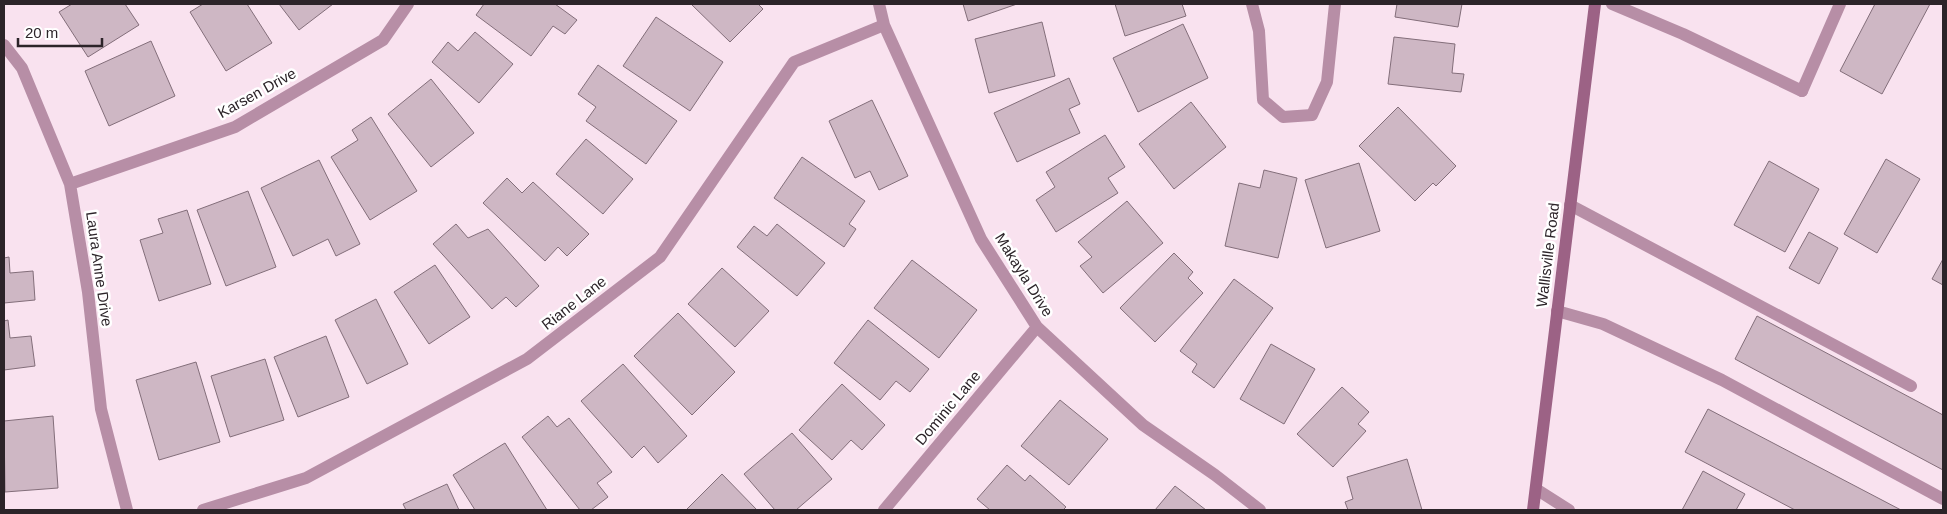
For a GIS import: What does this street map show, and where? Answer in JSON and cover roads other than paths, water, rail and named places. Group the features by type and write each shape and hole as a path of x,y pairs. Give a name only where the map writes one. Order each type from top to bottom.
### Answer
{"main road":[{"name":"Wallisville Road","path":"1533,510 1595,4"}],"street":[{"name":"Karsen Drive","path":"70,184 236,127 382,40 408,4"},
{"name":"Makayla Drive","path":"879,4 884,25 981,239 1036,327 1143,424 1215,475 1260,510"},
{"path":"1252,4 1259,31 1263,100 1283,117 1312,115 1327,82 1335,4"},
{"path":"1612,4 1683,34 1802,91 1840,4"},
{"name":"Riane Lane","path":"203,510 306,478 527,359 660,257 794,62 884,25"},
{"name":"Laura Anne Drive","path":"4,46 22,68 70,184 88,292 101,409 127,510"},
{"path":"1570,206 1911,386"},
{"path":"1557,311 1603,324 1722,380 1943,499"},
{"name":"Dominic Lane","path":"884,510 1036,327"},
{"path":"1536,489 1569,510"}]}
